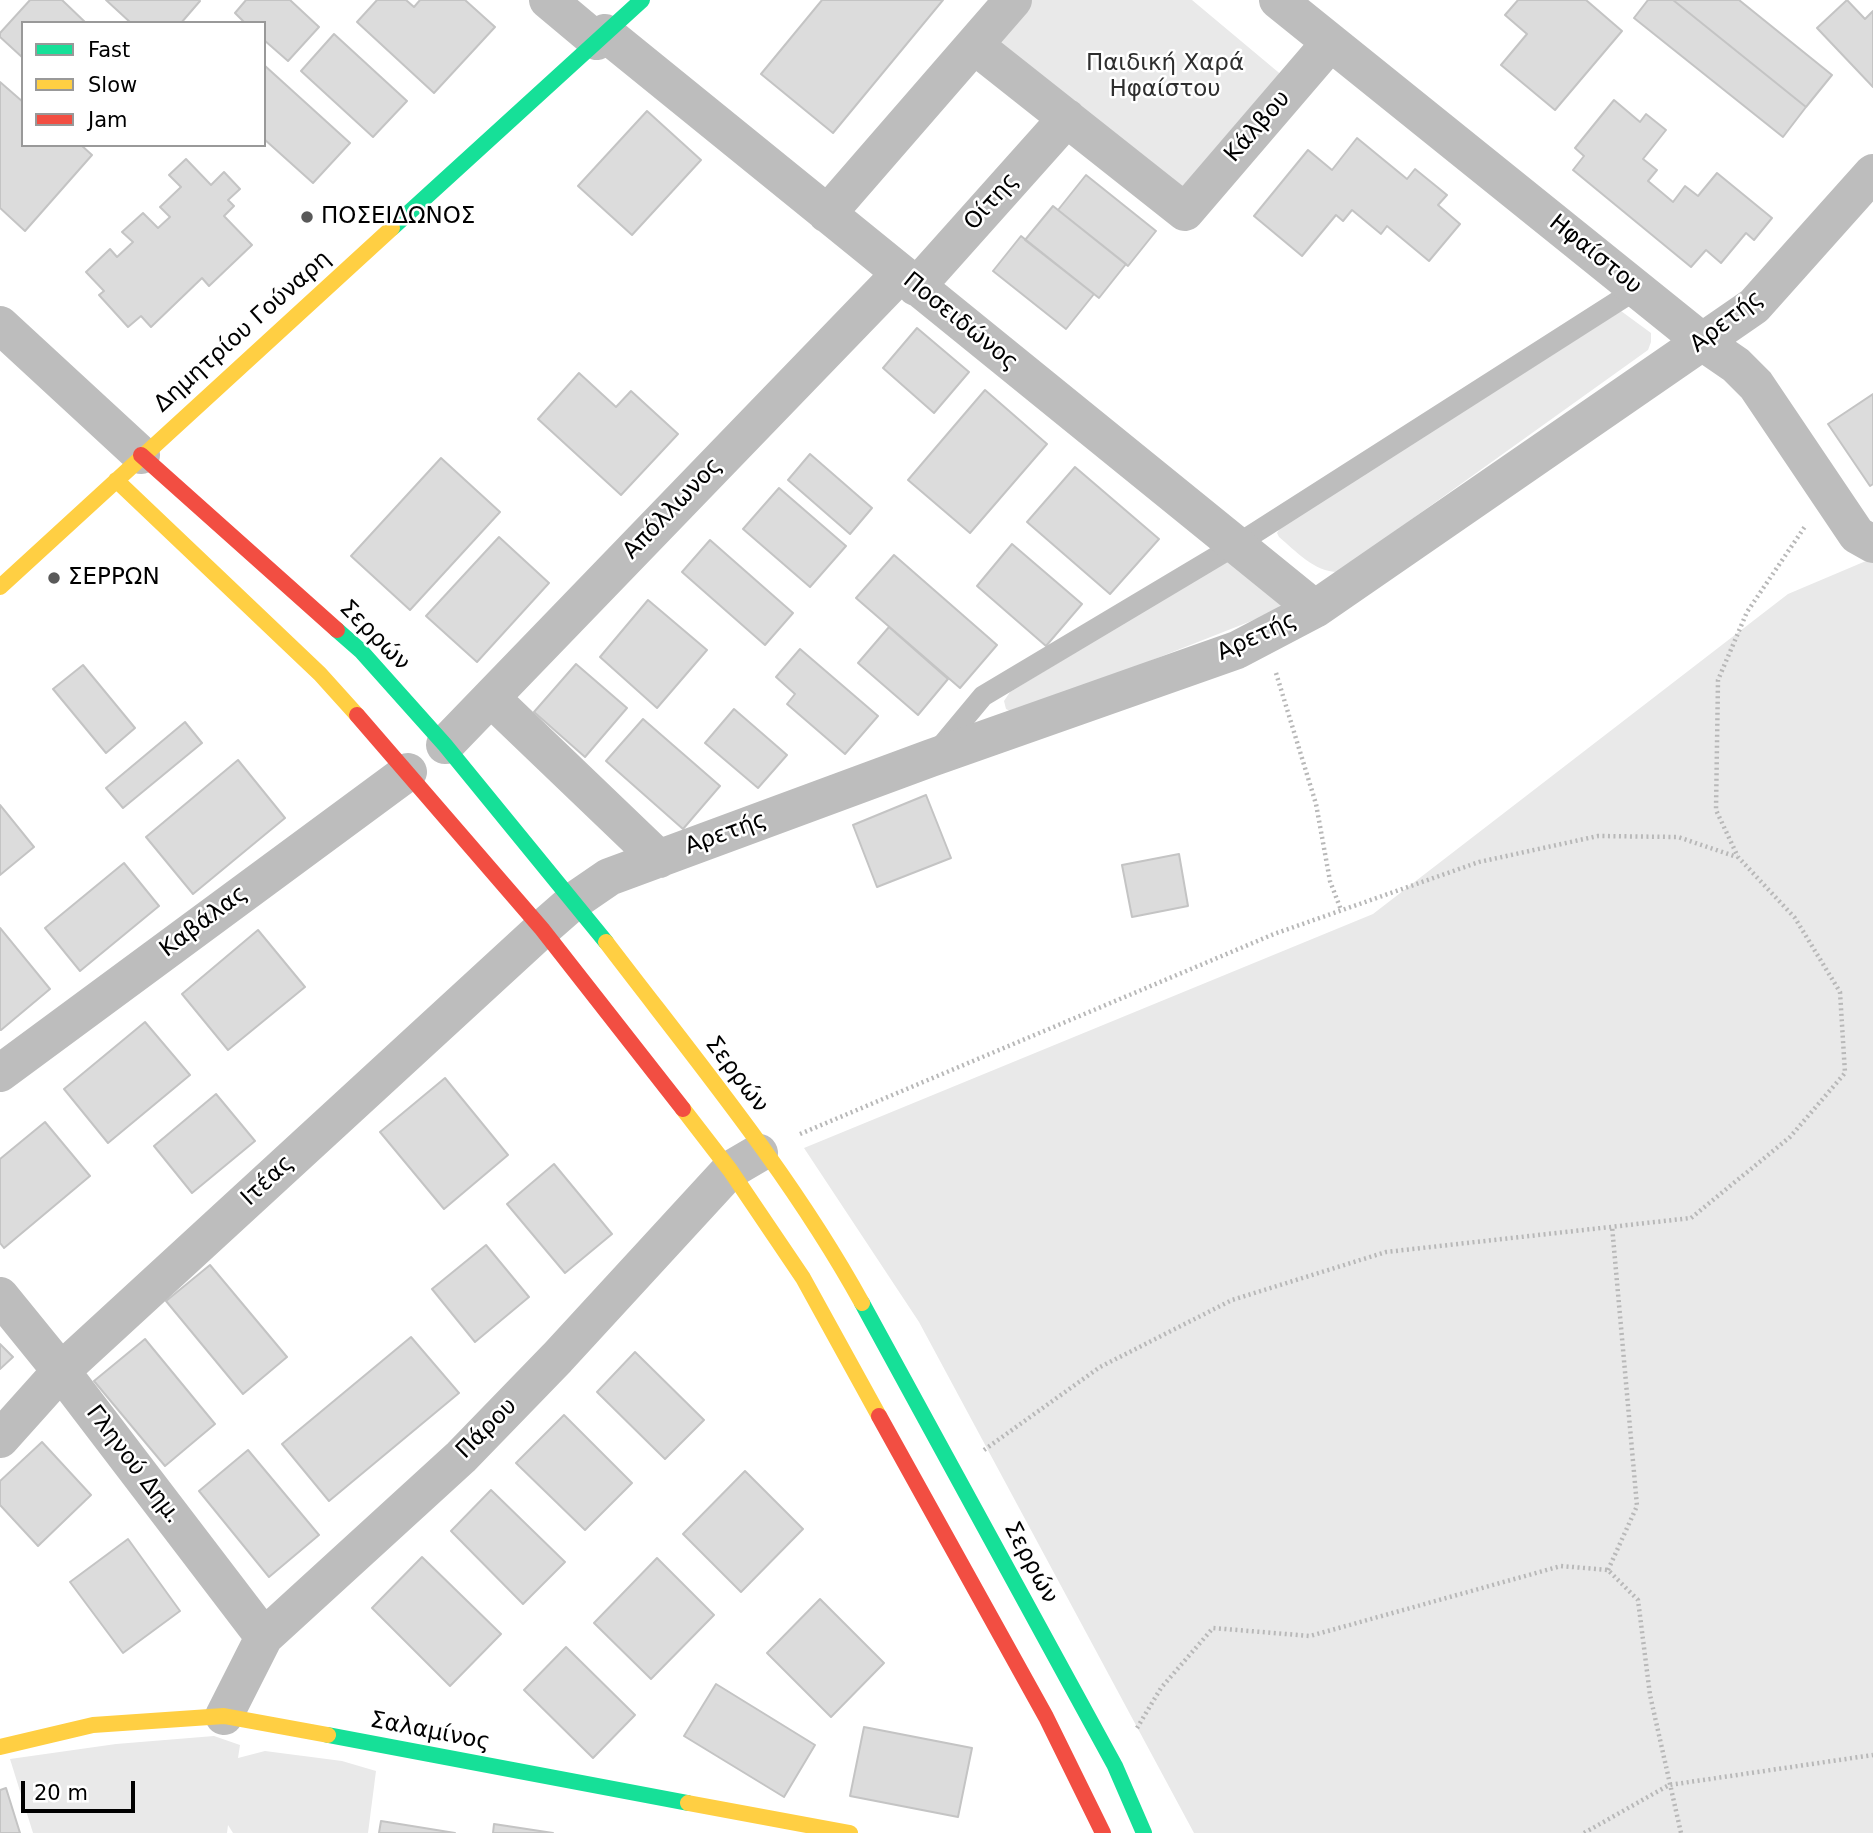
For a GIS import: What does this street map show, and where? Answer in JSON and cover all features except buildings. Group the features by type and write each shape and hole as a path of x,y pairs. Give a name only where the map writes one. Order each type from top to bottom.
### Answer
{"street":[{"name":"Ποσειδώνος","path":"548,0 601,37 827,214 1315,610"},
{"name":"Δημητρίου Γούναρη","path":"0,587 642,0"},
{"path":"827,214 1013,0"},
{"name":"Ηφαίστου","path":"1278,0 1704,343 1736,365 1756,385 1857,535 1873,544"},
{"name":"Κάλβου","path":"1067,118 1185,212 1331,43"},
{"path":"974,45 1067,118"},
{"name":"Οίτης","path":"908,280 1067,118"},
{"name":"Αρετής","path":"542,929 574,901 609,877 931,758 1237,650 1315,610 1754,306 1873,173"},
{"name":"Απόλλωνος","path":"445,745 908,280"},
{"path":"0,325 408,772 542,929 730,1170 803,1278 1046,1717 1103,1833"},
{"name":"Σερρών","path":"129,468 361,651 445,745 574,901 764,1150 837,1258 1115,1766 1144,1833"},
{"path":"491,698 659,859"},
{"name":"Καβάλας","path":"0,1073 408,772"},
{"name":"Ιτέας","path":"0,1438 61,1371 542,929"},
{"name":"Πάρου","path":"224,1716 264,1637 461,1457 557,1358 730,1170 764,1150"},
{"name":"Γληνού Δημ.","path":"0,1296 61,1371 264,1637"},
{"name":"Σαλαμίνος","path":"0,1747 93,1725 224,1716 850,1833"}],"lane":[{"path":"931,758 983,696 1236,545 1637,289"}],"path":[{"path":"955,1472 1100,1367 1232,1300 1386,1252 1691,1217 1790,1137 1845,1073 1840,992 1795,918 1738,857 1716,810 1717,680 1747,612 1829,493"},
{"path":"1265,636 1316,804 1330,881 1340,909"},
{"path":"764,1150 1274,934 1479,862 1598,836 1678,837 1738,857"},
{"path":"1608,1570 1637,1506 1612,1226"},
{"path":"1115,1766 1161,1688 1213,1628 1310,1636 1562,1566 1608,1570 1638,1600 1650,1695 1681,1833"},
{"path":"1584,1833 1669,1785 1873,1755"}],"green space":[{"name":"Παιδική Χαρά Ηφαίστου","path":"1032,0 1192,0 1284,77 1187,193 994,46"},
{"path":"1621,311 1651,333 1648,350 1338,572 1313,565 1279,537 1277,533 1280,528"},
{"path":"1246,549 1288,597 1274,612 1028,709 1014,713 1006,709 1004,701 1010,692"},
{"path":"1873,558 1873,1833 1194,1833 919,1322 804,1148 1373,914 1788,594"},
{"path":"214,1736 240,1745 238,1758 265,1751 342,1761 376,1771 368,1833 233,1833 228,1825 227,1833 33,1833 10,1759 116,1744"}],"traffic: fast":[{"path":"392,228 642,0"},
{"path":"337,630 361,651 445,745 606,942"},
{"path":"862,1303 1115,1766 1144,1833"},
{"path":"328,1735 688,1803"}],"traffic: slow":[{"path":"0,587 392,228"},
{"path":"116,480 320,674 357,715"},
{"path":"606,942 773,1163 805,1209 862,1303"},
{"path":"683,1109 730,1170 803,1278 879,1416"},
{"path":"0,1747 93,1725 224,1716 328,1735"},
{"path":"688,1803 850,1833"}],"traffic: jam":[{"path":"141,455 337,630"},
{"path":"357,715 542,929 683,1109"},
{"path":"879,1416 1046,1717 1103,1833"}],"place":[{"name":"ΠΟΣΕΙΔΩΝΟΣ","path":"307,217"},
{"name":"ΣΕΡΡΩΝ","path":"54,578"}]}
